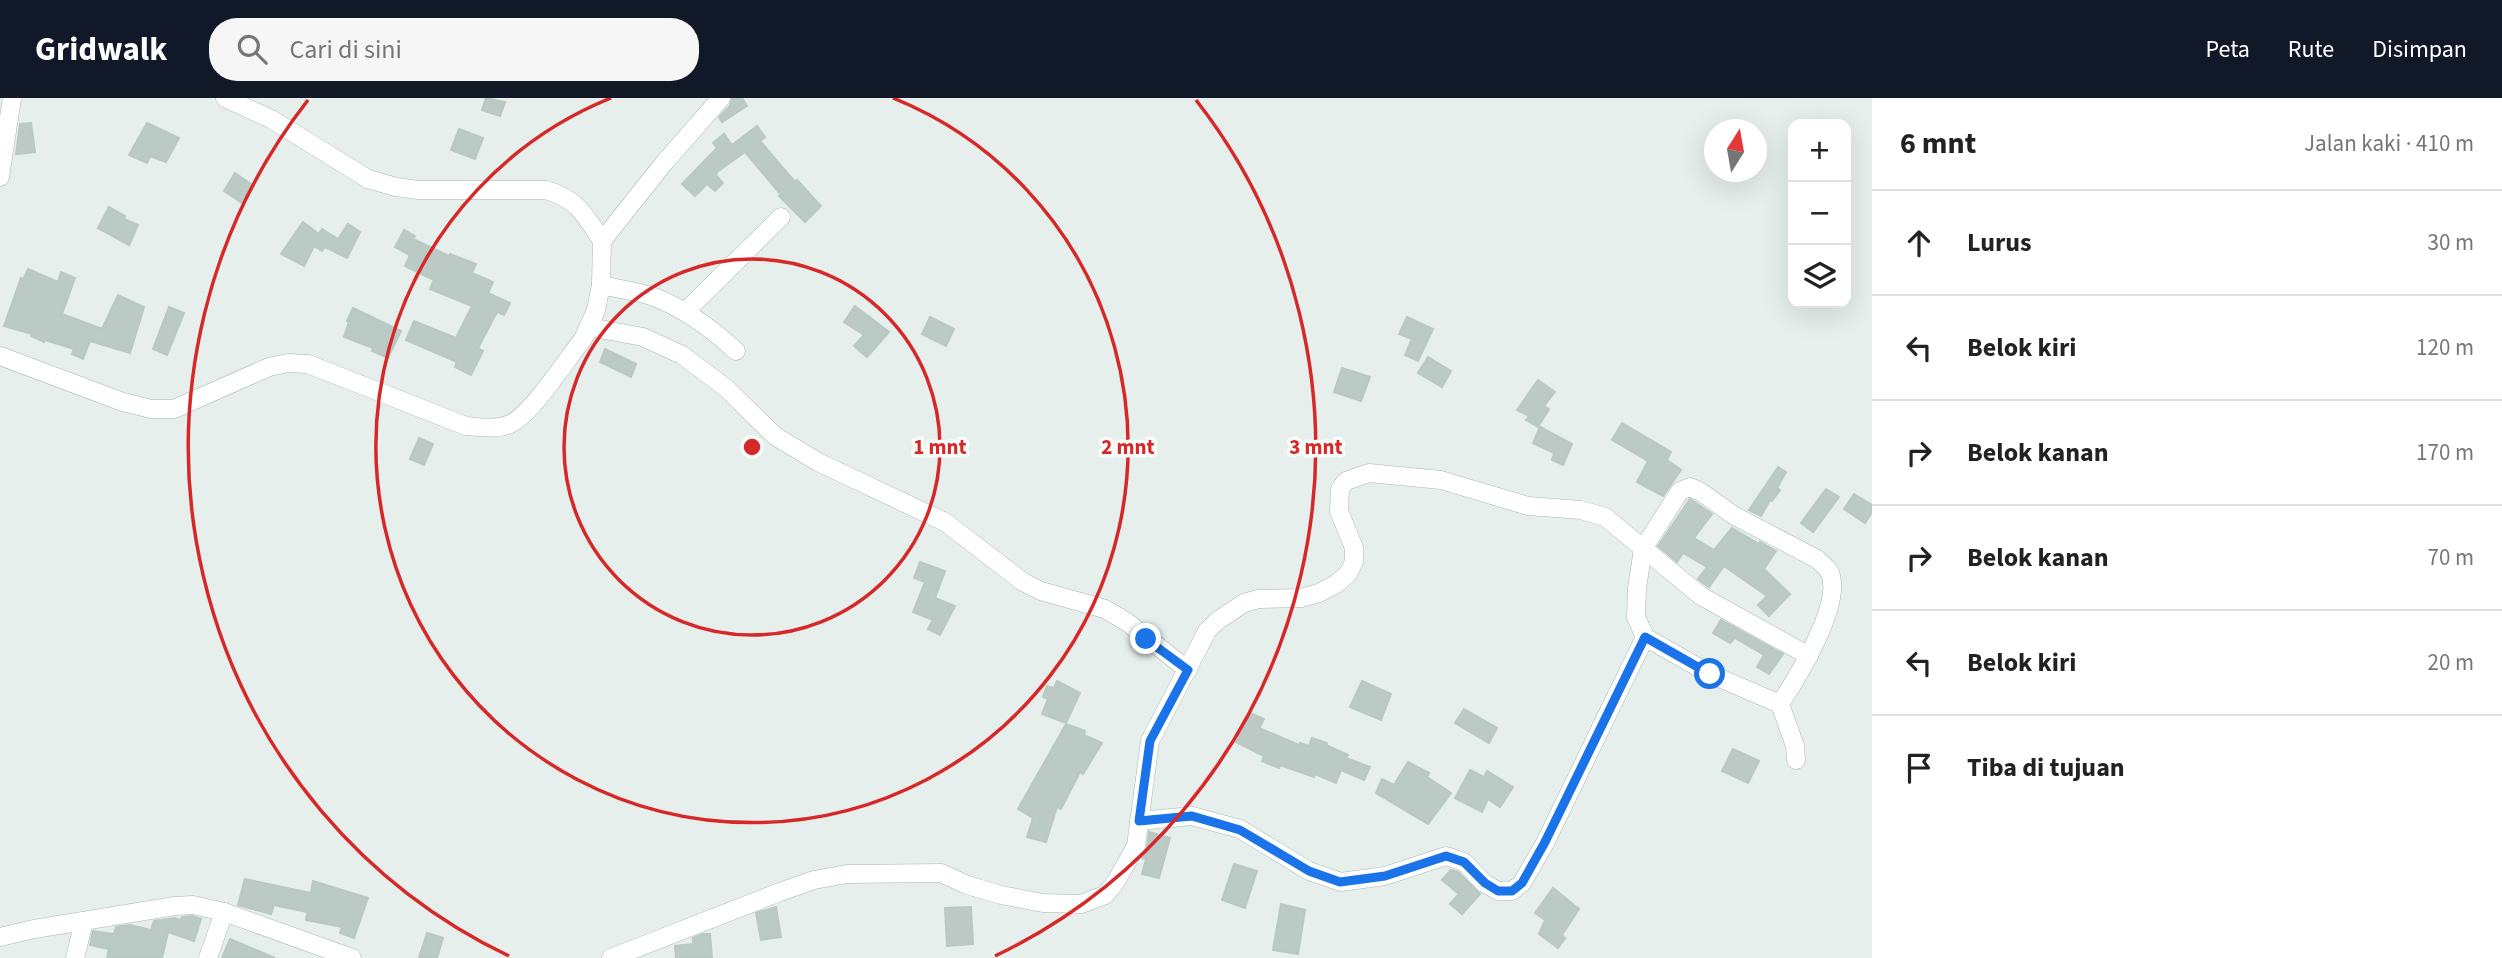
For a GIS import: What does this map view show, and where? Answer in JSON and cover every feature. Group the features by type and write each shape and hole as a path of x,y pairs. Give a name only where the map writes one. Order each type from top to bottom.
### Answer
{"street":[{"path":"0,177 12,98"},
{"path":"0,356 150,410 174,409 269,367 288,363 308,364 466,426 487,428 511,424 531,407 583,339 592,319 600,288 602,241 581,209 564,195 546,190 418,190 369,179 271,120 225,98"},
{"path":"602,241 664,163 721,98"},
{"path":"685,312 780,217"},
{"path":"600,288 653,297 685,312 711,329 736,351"},
{"path":"592,319 643,337 682,355 726,388 775,436 818,462 945,522 1024,582 1041,591 1105,609 1192,664"},
{"path":"611,958 780,892 814,880 847,874 941,873 967,885 1001,895 1043,903 1080,904 1105,895 1136,846 1150,741 1207,631 1224,615 1244,603 1258,599 1301,598 1319,593 1348,574 1354,562 1354,548 1339,511 1340,488 1346,481 1369,473 1441,480 1528,506 1581,510 1605,517 1701,596 1809,656"},
{"path":"1780,704 1809,656 1822,626 1833,585 1829,570 1817,559 1733,515 1690,487 1681,491 1643,549 1636,588 1636,617 1645,637 1710,674 1780,704 1796,746 1796,760"},
{"path":"1139,821 1192,816 1240,830 1309,871 1340,882 1385,876 1446,856 1464,862 1485,883 1498,891 1512,891 1522,883 1545,842 1645,637"},
{"path":"0,937 193,905 224,912 352,958"},
{"path":"208,958 224,912"},
{"path":"75,958 84,921"}],"building":[{"path":"486,98 505,102 500,116 482,110"},
{"path":"732,98 742,98 747,106 722,122 719,117 730,106"},
{"path":"31,123 35,152 16,154 20,124"},
{"path":"147,123 179,138 166,162 150,156 147,163 129,155"},
{"path":"757,126 765,137 760,141 795,182 797,180 821,206 805,222 779,196 781,195 745,152 717,172 716,175 723,183 715,191 707,184 695,196 682,184 717,148 713,143 724,134 732,145"},
{"path":"459,129 483,138 475,159 451,150"},
{"path":"235,173 254,186 242,203 224,191"},
{"path":"109,207 125,216 124,219 138,225 129,245 98,228"},
{"path":"303,222 319,234 322,229 338,239 348,224 360,232 347,258 325,247 322,251 314,246 304,266 281,254"},
{"path":"404,230 415,236 413,239 449,256 450,254 476,264 472,273 493,282 488,293 510,303 504,315 497,312 478,348 483,351 471,375 455,367 457,362 406,340 414,321 456,338 472,306 430,289 434,280 405,266 410,255 395,247"},
{"path":"28,269 58,282 61,272 75,278 62,314 102,329 118,295 144,307 130,353 90,341 83,359 72,354 74,349 45,340 44,342 31,336 32,334 4,326 21,278 23,280"},
{"path":"855,306 889,332 867,357 854,346 864,335 844,322"},
{"path":"169,307 184,313 167,355 153,349"},
{"path":"353,308 401,331 388,358 372,351 373,348 344,337"},
{"path":"930,317 954,329 946,346 922,334"},
{"path":"1407,317 1433,329 1418,361 1405,355 1412,339 1399,334"},
{"path":"605,349 636,364 631,377 600,362"},
{"path":"1428,357 1451,371 1442,387 1418,373"},
{"path":"1342,368 1370,377 1361,401 1334,392"},
{"path":"1538,380 1555,392 1544,406 1549,409 1538,427 1526,420 1529,416 1517,410"},
{"path":"1622,423 1671,452 1667,460 1681,470 1663,496 1637,482 1648,461 1612,440"},
{"path":"1540,427 1572,444 1563,465 1552,460 1554,453 1533,443"},
{"path":"419,438 433,444 424,465 410,459"},
{"path":"1778,467 1786,472 1777,488 1780,490 1772,501 1770,500 1761,516 1749,510"},
{"path":"1826,489 1839,497 1813,532 1801,523"},
{"path":"1854,494 1872,505 1872,512 1865,523 1844,509"},
{"path":"1690,499 1712,514 1694,538 1714,550 1732,528 1776,551 1764,569 1790,594 1769,616 1758,605 1767,596 1724,566 1709,587 1698,579 1707,567 1683,553 1677,562 1658,546"},
{"path":"920,562 945,571 935,598 955,606 940,635 928,629 933,620 913,612 925,582 914,578"},
{"path":"1721,620 1783,654 1769,674 1757,667 1764,655 1735,638 1730,643 1713,633"},
{"path":"1057,681 1080,693 1066,723 1042,714 1048,699 1043,697 1047,686 1054,688"},
{"path":"1362,681 1391,694 1381,720 1350,707"},
{"path":"1464,709 1497,728 1489,743 1455,723"},
{"path":"1250,713 1264,719 1259,728 1299,745 1309,746 1312,738 1327,743 1326,745 1348,755 1346,758 1370,767 1364,780 1341,770 1336,783 1315,774 1314,777 1262,761 1264,756 1236,742"},
{"path":"1066,724 1085,731 1084,735 1102,743 1083,774 1080,772 1061,809 1057,807 1046,842 1027,837 1033,818 1018,809"},
{"path":"1733,749 1759,761 1748,783 1722,771"},
{"path":"1408,762 1429,773 1427,777 1451,793 1428,824 1376,793 1382,779 1394,785"},
{"path":"1470,770 1484,777 1487,771 1513,787 1500,807 1488,799 1482,812 1455,798"},
{"path":"1149,832 1170,838 1159,878 1142,874 1146,859 1142,858 1147,848"},
{"path":"1234,864 1257,871 1245,908 1222,900"},
{"path":"1451,870 1458,872 1480,894 1462,914 1450,904 1459,894 1442,880"},
{"path":"245,879 311,893 313,881 368,898 354,938 340,933 342,927 306,920 307,912 274,905 271,914 238,905"},
{"path":"1553,888 1579,909 1562,935 1565,938 1558,948 1539,934 1545,920 1535,913"},
{"path":"1281,904 1305,910 1298,954 1273,950"},
{"path":"776,907 781,937 761,940 756,913"},
{"path":"971,907 973,944 947,946 945,908"},
{"path":"182,917 201,919 194,941 168,932 162,958 107,958 109,949 90,945 93,931 114,934 116,927 130,925 151,930 154,921 175,918 181,920"},
{"path":"427,933 443,938 437,958 419,958"},
{"path":"710,934 712,958 676,958 675,946 693,944 693,938"},
{"path":"230,939 275,958 222,958"}],"route":[{"path":"1146,639 1188,670 1150,741 1139,821 1192,816 1240,830 1309,871 1340,882 1385,876 1446,856 1464,862 1485,883 1498,891 1512,891 1522,883 1545,842 1645,637 1710,674"}]}
